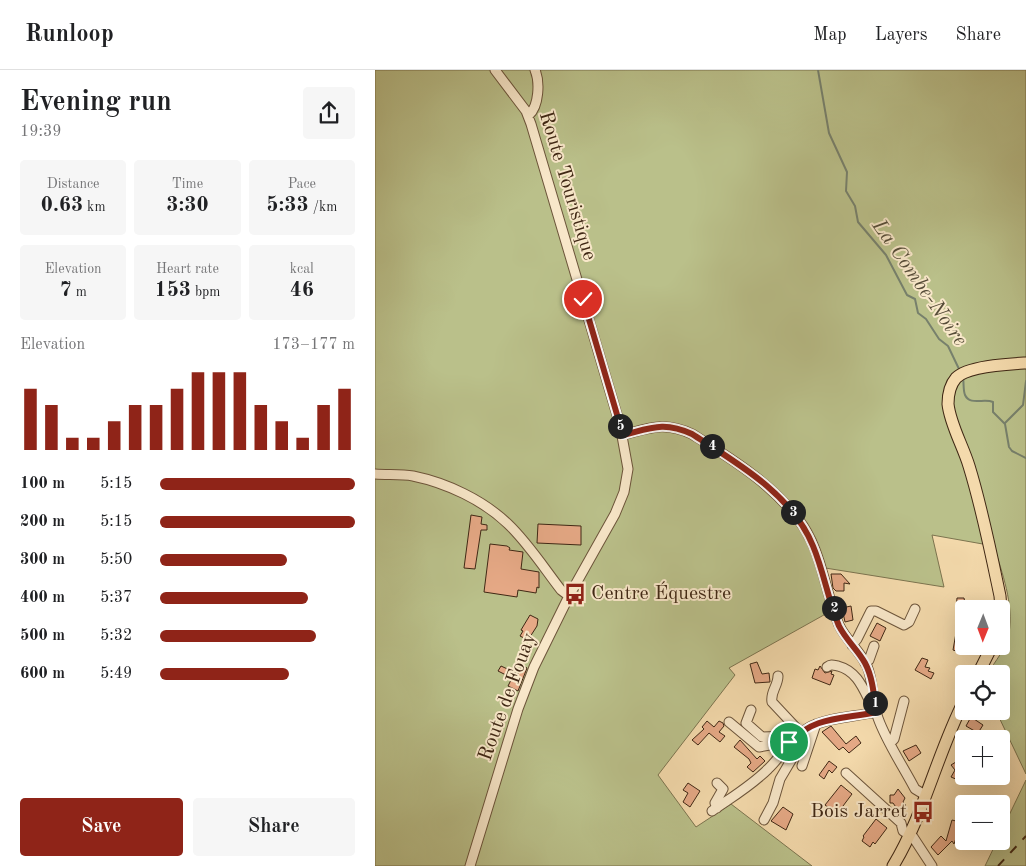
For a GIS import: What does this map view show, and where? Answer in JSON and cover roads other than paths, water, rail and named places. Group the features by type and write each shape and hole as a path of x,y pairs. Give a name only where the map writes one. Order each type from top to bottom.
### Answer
{"main road":[{"path":"1000,600 979,502 969,466 950,414 949,394 951,384 965,372 1026,363"},
{"path":"893,866 909,835 956,720"}],"street":[{"name":"Route Touristique","path":"495,70 529,115 623,435"},
{"path":"529,115 532,113 537,96 538,88 535,70"},
{"path":"623,435 665,426 680,428 715,448 761,480 789,508 807,530 822,569 839,625 865,663 870,674 876,708 890,743 915,788 925,795"},
{"name":"Route de Fouay","path":"470,866 518,709 533,667 569,596 602,538 624,492 627,469 623,435"},
{"path":"375,474 406,475 423,479 472,498 489,507 509,525 561,590 569,596"},
{"path":"852,645 871,611 876,611 904,625 909,622 915,609"},
{"path":"865,663 869,660 875,646"},
{"path":"827,667 835,665 851,671 861,684 871,704 876,708"},
{"path":"764,820 773,803 780,779 803,740 797,736 772,702 771,696 778,682 778,676"},
{"path":"890,743 893,739 904,701"},
{"path":"729,722 759,747 786,742 816,724 876,708"},
{"path":"751,710 746,723 762,737 797,736"},
{"path":"801,766 816,724"},
{"path":"717,783 723,789 715,803 715,809 749,786 780,758 797,736"},
{"path":"847,773 901,823 903,831 917,843 932,866"}],"waterway":[{"name":"La Combe-Noire","path":"818,70 829,133 847,172 846,191 855,206 858,222 886,255 907,295 915,299 918,313 926,319 939,339 948,346 959,369"},
{"name":"La Combe-Noire","path":"963,378 964,393 967,398 974,401 993,402 993,412 1005,424 1009,447 1012,451 1026,458"},
{"path":"1005,423 1023,405 1026,381"}],"railway":[{"path":"998,866 1026,836"}],"place":[{"name":"Centre Équestre","path":"575,594"},
{"name":"Bois Jarret","path":"923,812"}]}
